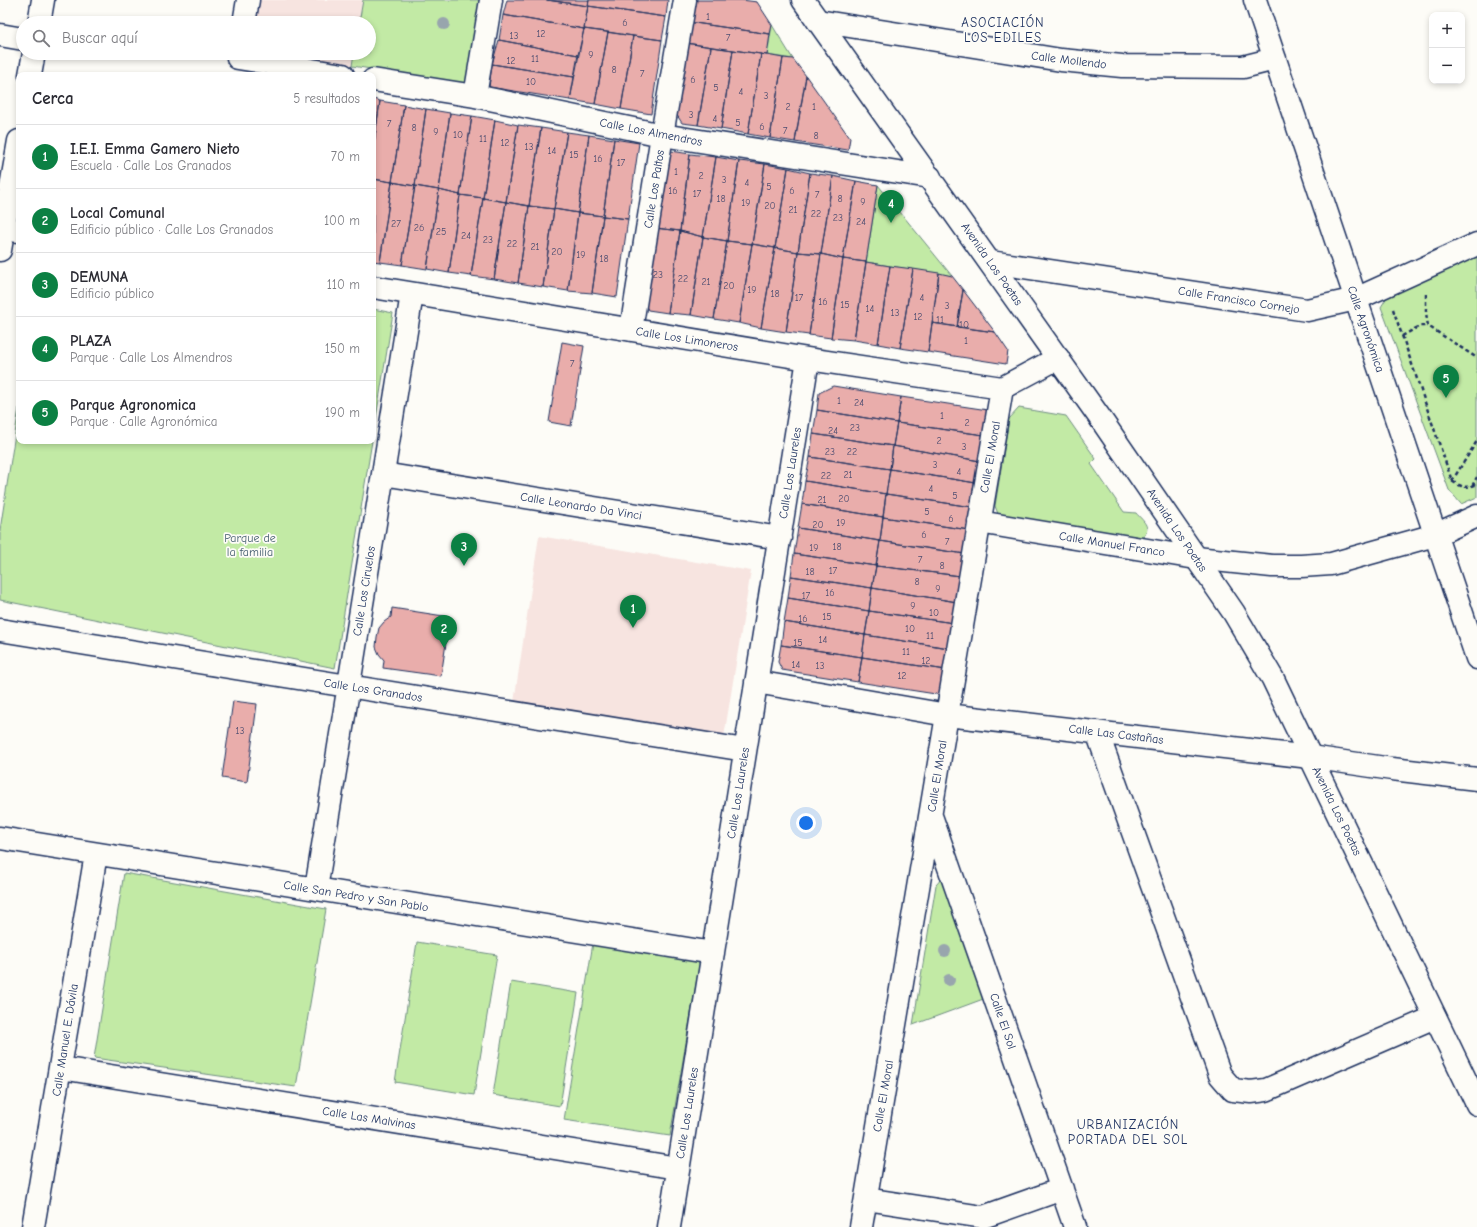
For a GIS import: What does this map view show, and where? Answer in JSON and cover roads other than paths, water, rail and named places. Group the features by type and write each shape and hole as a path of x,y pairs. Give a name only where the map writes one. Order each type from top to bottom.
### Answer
{"street":[{"path":"41,16 44,0"},
{"path":"245,16 248,0"},
{"path":"475,96 491,0"},
{"name":"Calle Los Paltos","path":"632,330 662,135 685,0"},
{"name":"Avenida Los Poetas","path":"803,0 1058,358 1234,613 1273,679 1477,1104"},
{"name":"Calle Agronómica","path":"1255,0 1477,658"},
{"name":"Calle Mollendo","path":"818,21 1061,60 1122,66 1243,67 1275,59"},
{"path":"0,35 16,38"},
{"path":"31,72 33,60"},
{"path":"237,62 319,72"},
{"name":"Calle Los Almendros","path":"376,80 475,96 662,135 930,177"},
{"path":"6,235 16,163"},
{"name":"Calle Francisco Cornejo","path":"990,262 1307,310 1356,299 1477,244"},
{"name":"Calle Los Limoneros","path":"376,288 808,359 1002,388"},
{"name":"Calle Los Ciruelos","path":"316,889 412,294"},
{"path":"1002,388 1058,358"},
{"name":"Calle Los Laureles","path":"669,1227 808,359"},
{"name":"Calle El Moral","path":"861,1227 1002,388"},
{"name":"Calle Leonardo Da Vinci","path":"383,474 780,538"},
{"name":"Calle Manuel Franco","path":"979,522 1196,558 1272,566 1331,564 1435,535 1477,516"},
{"name":"Calle Los Granados","path":"0,630 745,750"},
{"name":"Calle Las Castañas","path":"756,682 947,715 1310,757 1477,779"},
{"path":"1098,732 1220,1075 1233,1090 1251,1092 1266,1090 1435,1017"},
{"name":"Calle El Sol","path":"930,814 1075,1227"},
{"name":"Calle San Pedro y San Pablo","path":"0,838 713,953"},
{"name":"Calle Manuel E. Dávila","path":"33,1227 96,854"},
{"name":"Calle Las Malvinas","path":"61,1068 678,1168"},
{"path":"866,1199 983,1217 1062,1189"}],"place":[{"name":"PLAZA","path":"891,223"},
{"name":"Parque Agronomica","path":"1446,398"},
{"name":"DEMUNA","path":"464,566"},
{"name":"I.E.I. Emma Gamero Nieto","path":"633,628"},
{"name":"Local Comunal","path":"444,648"}],"district":[{"name":"ASOCIACIÓN LOS EDILES","path":"1003,30"},
{"name":"URBANIZACIÓN PORTADA DEL SOL","path":"1128,1132"}],"park label":[{"name":"Parque de la familia","path":"250,545"}]}
